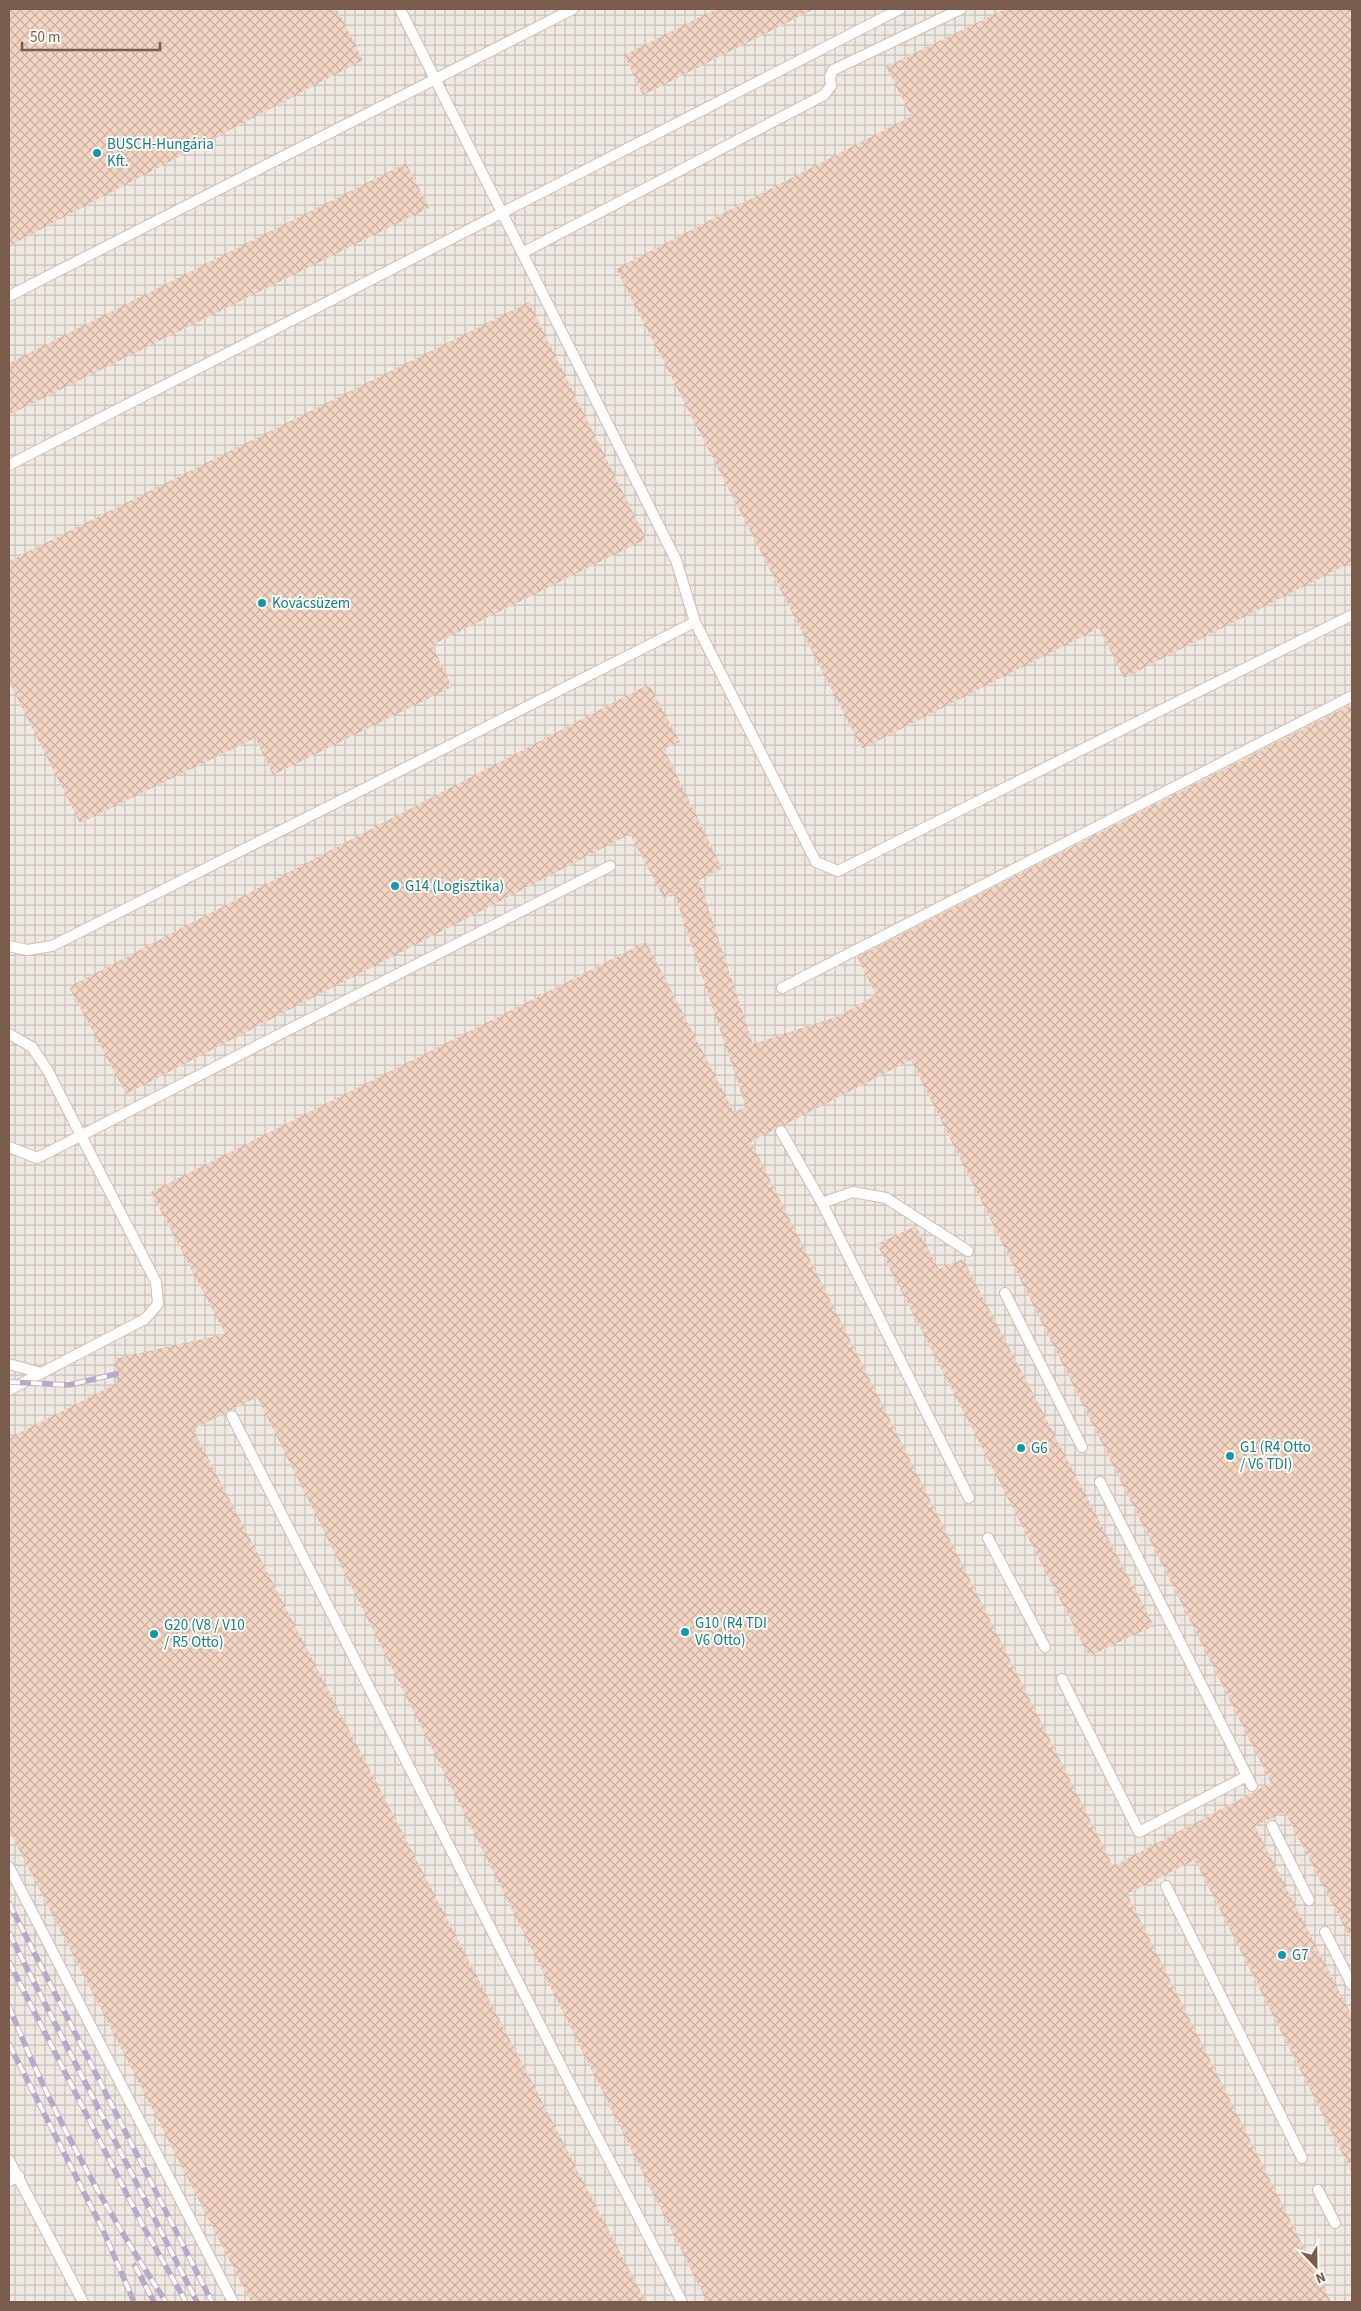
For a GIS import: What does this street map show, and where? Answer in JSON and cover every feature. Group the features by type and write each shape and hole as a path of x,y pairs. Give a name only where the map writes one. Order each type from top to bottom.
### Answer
{"lane":[{"path":"400,9 504,212 676,560 694,622 816,862 838,871 1352,615"},
{"path":"9,296 573,9"},
{"path":"9,465 900,9"},
{"path":"524,252 824,95 831,86 830,77 833,70 961,9"},
{"path":"9,946 27,950 52,946 694,622"},
{"path":"782,988 1352,696"},
{"path":"9,1147 37,1158 82,1137 610,866"},
{"path":"9,1034 32,1048 48,1070 156,1282 158,1304 145,1319 9,1390"},
{"path":"781,1131 822,1203 969,1498"},
{"path":"822,1203 853,1192 886,1198 968,1251"},
{"path":"1005,1293 1082,1447"},
{"path":"9,1364 40,1373"},
{"path":"232,1416 499,1946 682,2302"},
{"path":"1100,1482 1252,1786"},
{"path":"988,1538 1046,1647"},
{"path":"1062,1679 1139,1832 1247,1776"},
{"path":"1272,1826 1309,1900"},
{"path":"9,1867 233,2302"},
{"path":"1166,1886 1302,2158"},
{"path":"1325,1932 1352,1985"},
{"path":"9,2160 83,2302"},
{"path":"9,2181 19,2176"},
{"path":"1318,2190 1335,2223"}],"shaded area":[{"path":"9,9 1352,9 1352,2302 9,2302"}],"building":[{"name":"BUSCH-Hungária Kft.","path":"9,9 337,9 363,60 9,246"},
{"path":"716,9 814,9 643,95 624,55"},
{"path":"1005,9 1352,9 1352,562 1124,678 1099,628 862,749 616,269 911,116 886,67"},
{"path":"406,163 429,208 9,415 9,363"},
{"name":"Kovácsüzem","path":"529,302 646,539 432,645 452,687 273,775 255,738 80,823 9,682 9,561"},
{"path":"649,684 680,742 664,749 722,868 699,880 753,1044 839,1016 876,995 857,957 1352,704 1352,1942 1285,1812 1255,1826 1352,2016 1352,2173 1195,1860 1127,1894 1331,2302 707,2302 257,1397 193,1429 646,2302 251,2302 9,1830 9,1438 117,1383 113,1359 225,1334 151,1192 646,942 734,1112 746,1107 674,893 664,898 630,834 126,1094 69,987","holes":["911,1060 1271,1783 1113,1866 751,1142 774,1130 778,1125 784,1125"]},
{"name":"G6","path":"916,1226 939,1269 963,1259 1154,1626 1089,1656 877,1244"}],"railway":[{"path":"9,1382 69,1385 116,1374"},
{"path":"9,1903 212,2302"},
{"path":"9,1933 197,2302"},
{"path":"9,1962 143,2226 186,2302"},
{"path":"9,2006 42,2083 80,2158 100,2195 166,2302"},
{"path":"9,2044 103,2230 134,2302"},
{"path":"135,2266 154,2302"}],"place":[{"name":"BUSCH-Hungária Kft.","path":"97,153"},
{"name":"Kovácsüzem","path":"262,603"},
{"name":"G14 (Logisztika)","path":"395,886"},
{"name":"G6","path":"1021,1448"},
{"name":"G1 (R4 Otto / V6 TDI)","path":"1230,1456"},
{"name":"G10 (R4 TDI V6 Otto)","path":"685,1632"},
{"name":"G20 (V8 / V10 / R5 Otto)","path":"154,1634"},
{"name":"G7","path":"1282,1955"}]}
